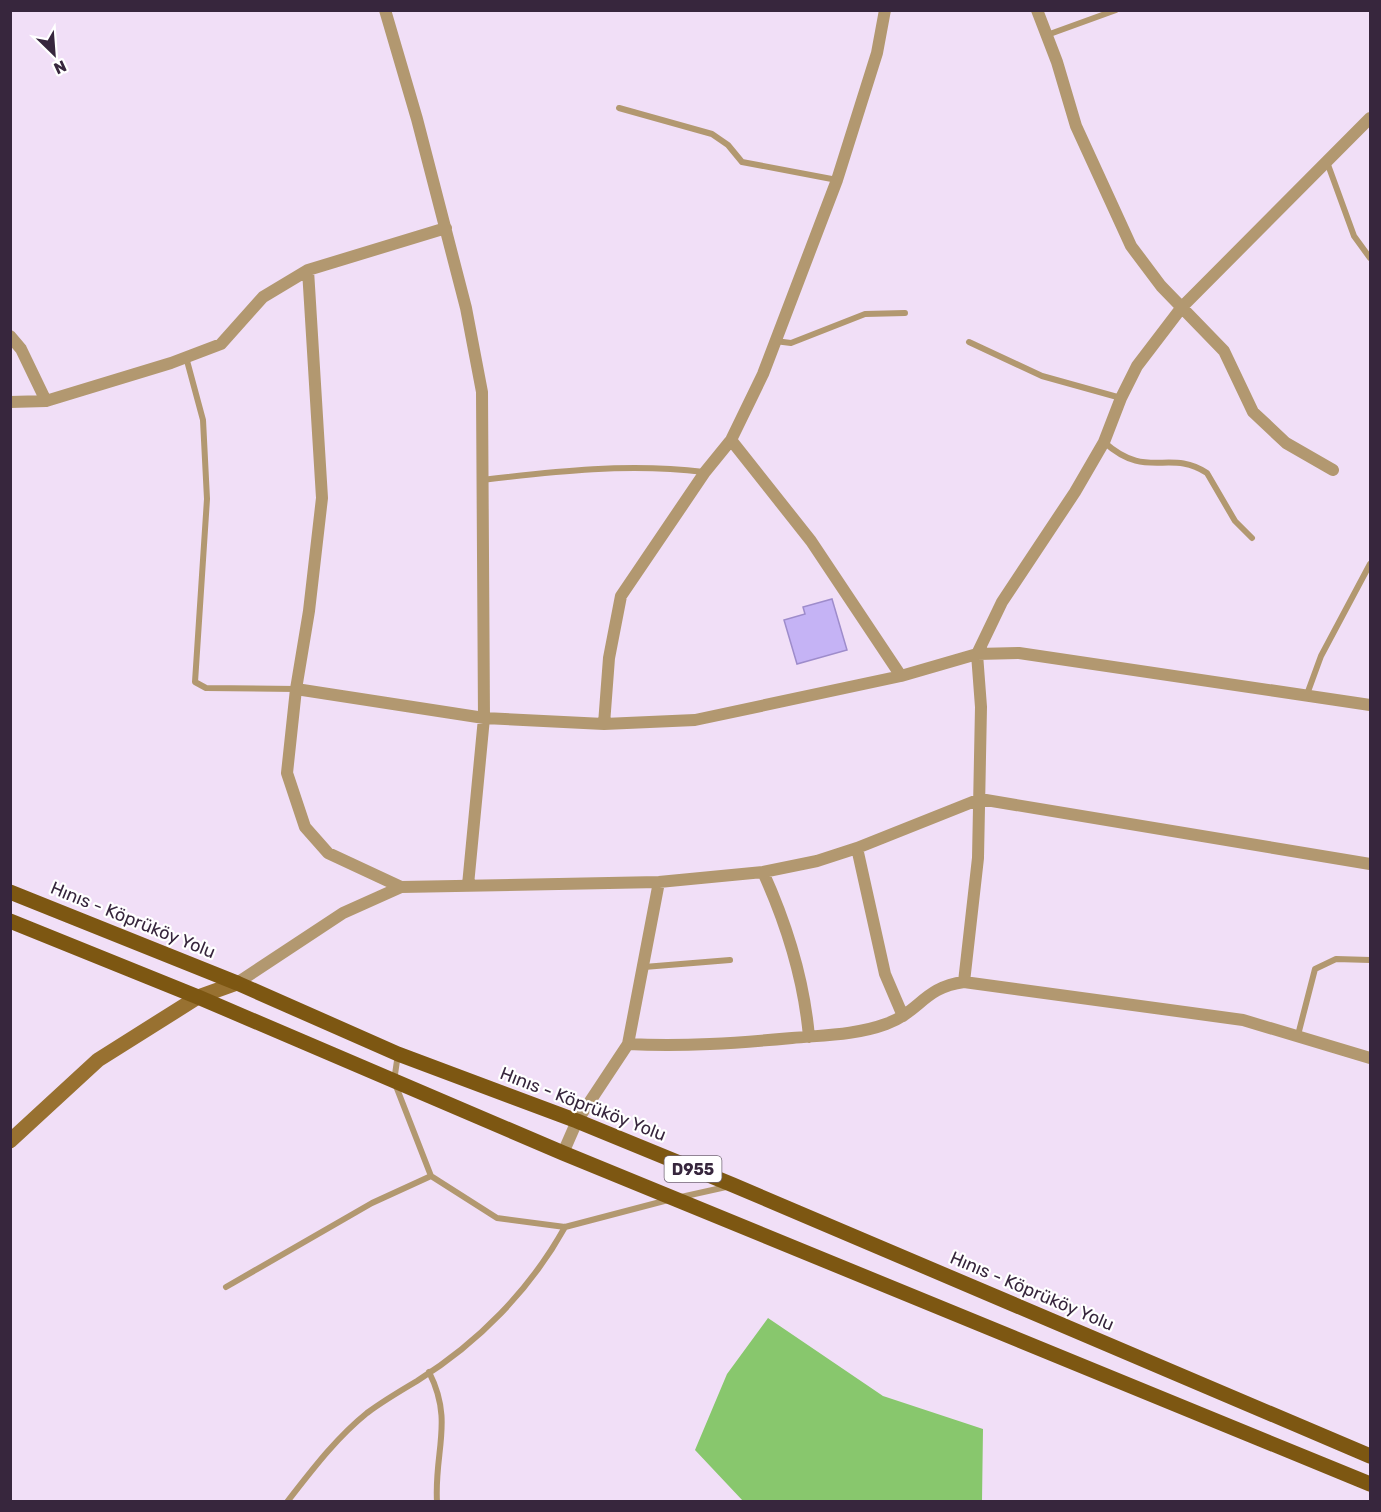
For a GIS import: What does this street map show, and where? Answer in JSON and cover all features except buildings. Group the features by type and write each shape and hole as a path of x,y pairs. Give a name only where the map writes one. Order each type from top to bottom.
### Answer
{"main road":[{"name":"Hınıs - Köprüköy Yolu","path":"10,892 237,983 398,1054 577,1121 733,1185 1371,1456"},
{"name":"D955","path":"10,921 198,997 563,1153 1371,1484"}],"street":[{"path":"385,10 446,228 466,308 482,392 484,718 468,885"},
{"path":"604,724 609,658 621,596 705,472 731,440 763,374 837,180 877,53 885,10"},
{"path":"1036,10 1047,35 1076,126 1116,216 1146,268 1224,351 1253,412 1286,443 1333,470"},
{"path":"964,982 978,858 981,707 976,654 1002,603 1076,492 1104,442 1120,398 1143,357 1182,307 1371,118"},
{"path":"10,402 46,401 221,344 263,297 308,270 446,228"},
{"path":"308,270 322,498 287,773 305,827 328,853 401,887"},
{"path":"10,336 21,349 46,401"},
{"path":"731,440 811,541 901,676"},
{"path":"296,689 484,718 604,724 695,720 901,676 976,654 1018,653 1371,705"},
{"path":"10,1141 98,1060 198,997 237,983 343,913 401,887 659,882 763,872 817,861 858,848 980,799 1371,864"},
{"path":"858,848 885,974 903,1016"},
{"path":"763,872 795,958 806,999 809,1036"},
{"path":"563,1153 577,1121 628,1044 659,882"},
{"path":"628,1044 721,1044 855,1033 903,1016 931,992 946,984 964,982 1243,1020 1371,1058"}],"lane":[{"path":"1047,35 1116,10"},
{"path":"619,108 712,134 723,140 742,162 837,180"},
{"path":"1327,161 1354,236 1371,258"},
{"path":"775,341 790,343 865,314 905,314"},
{"path":"969,342 1042,376 1120,398"},
{"path":"186,357 203,420 207,499 195,682 202,688 296,689"},
{"path":"1104,442 1119,455 1138,463 1184,463 1207,473 1235,521 1252,538"},
{"path":"482,480 583,468 627,466 705,472"},
{"path":"1306,697 1321,656 1371,564"},
{"path":"1298,1035 1315,969 1336,959 1371,960"},
{"path":"644,967 730,960"},
{"path":"398,1054 394,1081 431,1176 497,1218 565,1227 733,1185"},
{"path":"226,1287 372,1203 431,1176"},
{"path":"288,1502 351,1427 383,1401 429,1372 470,1342 511,1303 543,1264 565,1227"},
{"path":"429,1372 439,1392 443,1416 436,1477 436,1502"}],"green space":[{"path":"768,1318 883,1396 983,1429 982,1501 743,1501 695,1450 727,1374"}]}
